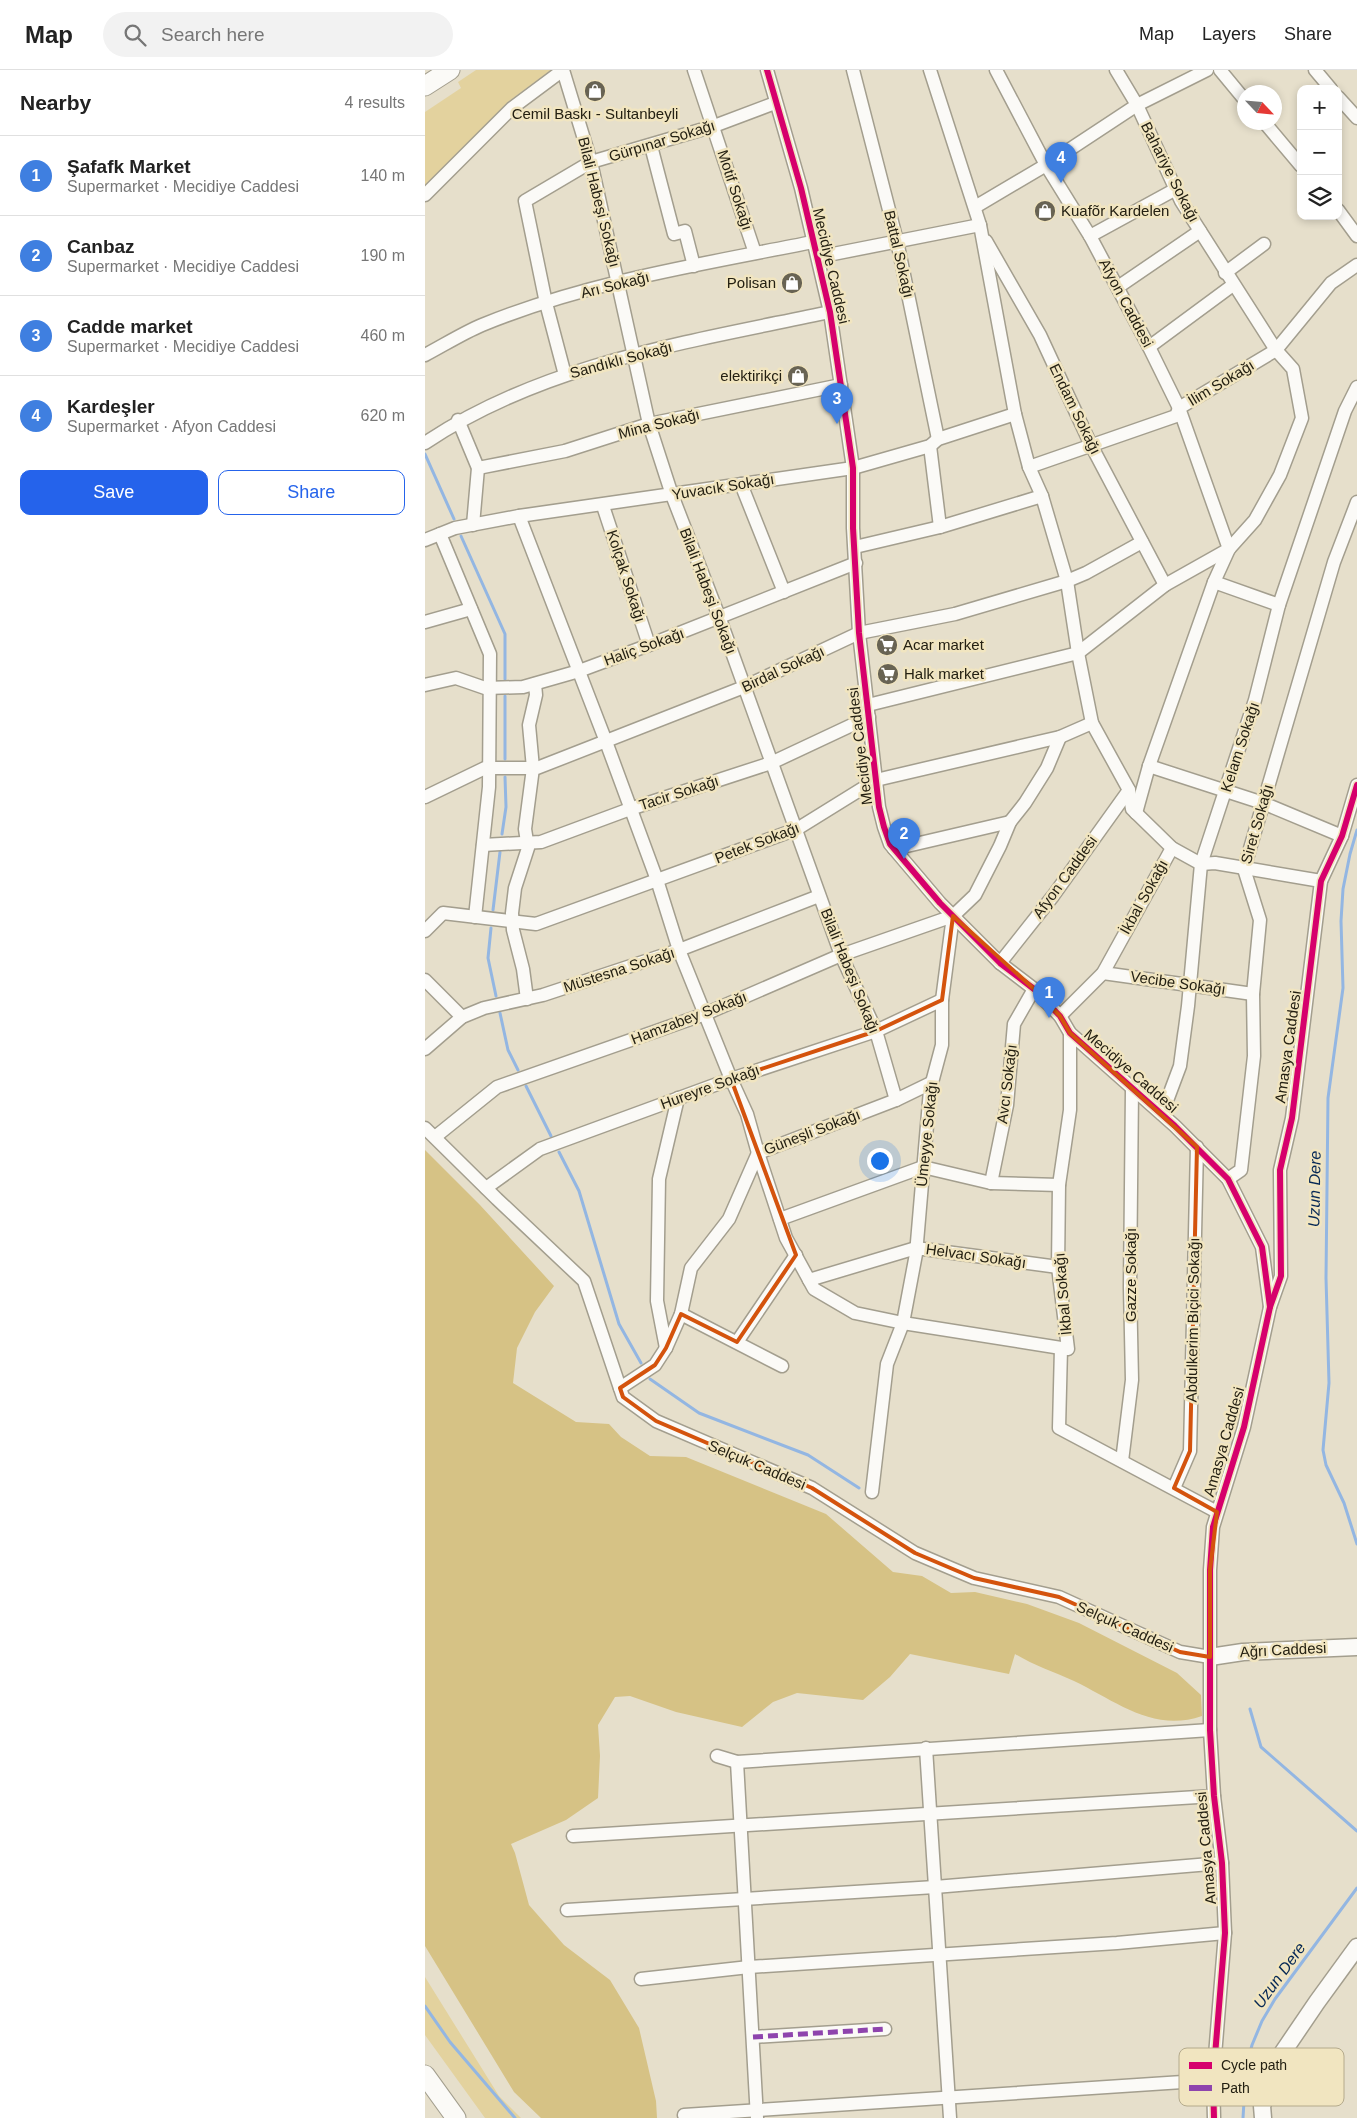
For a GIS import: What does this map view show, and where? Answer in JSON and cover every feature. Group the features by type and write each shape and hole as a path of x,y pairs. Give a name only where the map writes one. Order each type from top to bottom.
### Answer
{"highway":[{"path":"425,86 450,70"},
{"path":"425,2076 457,2118"}],"main road":[{"name":"Ağrı Caddesi","path":"1209,1657 1243,1652 1357,1646"},
{"path":"1286,2048 1357,1947"}],"street":[{"name":"Bilali Habeşi Sokağı","path":"563,70 591,162 649,424 672,496 720,619 841,955 876,1030 896,1100"},
{"path":"425,195 512,108 563,70"},
{"name":"Motif Sokağı","path":"694,70 755,253"},
{"name":"Mecidiye Caddesi","path":"767,70 801,188 830,312 853,468 859,633 876,780 882,820 890,844 953,916 1000,963 1034,989 1060,1016 1070,1033 1162,1114 1228,1179 1262,1247 1269,1307"},
{"name":"Battal Sokağı","path":"853,70 897,242 934,443 940,527"},
{"path":"929,70 981,230 1015,414 1029,467 1042,496 1067,581 1078,653 1092,723 1129,790 1132,810 1171,848 1201,864 1215,863 1321,881"},
{"name":"Afyon Caddesi","path":"996,70 1046,165 1118,287 1179,408 1229,549"},
{"name":"Bahariye Sokağı","path":"1116,70 1137,105 1176,189 1200,231 1225,273 1276,350 1293,369 1302,418 1280,475 1255,520 1229,549"},
{"path":"975,207 1046,165 1137,105 1207,70"},
{"path":"1220,70 1237,90"},
{"path":"1315,70 1328,85"},
{"path":"1342,101 1357,118"},
{"name":"Gürpınar Sokağı","path":"565,375 546,303 525,201 591,162 651,146 775,103"},
{"path":"1271,130 1297,161"},
{"path":"651,146 674,234 685,231 694,266"},
{"path":"1089,236 1176,189"},
{"path":"1342,215 1357,236"},
{"path":"818,257 897,242 981,230"},
{"name":"Endam Sokağı","path":"981,230 1040,335 1091,444 1165,585"},
{"path":"1118,287 1200,231"},
{"name":"Arı Sokağı","path":"425,355 481,325 546,303 619,282 813,242"},
{"path":"1225,273 1265,244"},
{"name":"İlim Sokağı","path":"1029,467 1176,416 1179,408 1276,350 1331,283 1357,264"},
{"path":"1149,347 1233,285"},
{"name":"Sandıklı Sokağı","path":"425,442 458,420 565,375 634,354 830,312"},
{"name":"Mina Sokağı","path":"478,468 565,451 649,424 841,385"},
{"name":"Kelam Sokağı","path":"1162,1114 1180,1066 1201,864 1255,700 1279,605 1345,412 1357,387"},
{"name":"Yuvacık Sokağı","path":"425,540 455,528 519,516 603,506 853,468 934,443 1015,414"},
{"path":"458,420 478,468 473,525"},
{"path":"741,484 784,592"},
{"path":"855,548 940,527 1042,496"},
{"name":"Siret Sokağı","path":"1228,1179 1241,1170 1254,1056 1253,994 1260,920 1244,869 1334,562 1357,502"},
{"name":"Kolçak Sokağı","path":"603,506 649,645"},
{"path":"519,516 657,880 679,950 747,1114 780,1219 814,1289 855,1313 903,1323 1061,1348"},
{"path":"439,534 490,654 489,788 475,917"},
{"name":"Birdal Sokağı","path":"425,797 489,768 533,768 744,687 859,633 955,614 1067,581 1086,573 1142,542"},
{"path":"1136,813 1149,766 1214,582 1229,549"},
{"path":"1078,653 1165,585 1229,549"},
{"name":"Haliç Sokağı","path":"425,685 456,678 490,688 523,687 535,684 579,671 720,619 856,563"},
{"path":"1214,582 1279,605"},
{"path":"425,622 471,609"},
{"name":"Tacir Sokağı","path":"483,845 541,842 630,809 771,763 868,711 1078,653"},
{"path":"527,999 523,969 512,921 515,888 528,843 525,829 533,768 529,725 536,695 535,684"},
{"name":"Petek Sokağı","path":"425,931 443,913 536,924 797,829 876,780 1060,737 1092,723"},
{"path":"953,916 975,895 1010,822 1025,803 1047,768 1060,737"},
{"path":"1149,766 1263,803 1342,836"},
{"name":"Amasya Caddesi","path":"1216,2048 1225,1933 1222,1863 1214,1796 1210,1730 1210,1570 1213,1527 1244,1427 1269,1307 1281,1276 1280,1170 1291,1118 1321,881 1342,836 1357,785"},
{"name":"Afyon Caddesi","path":"1000,963 1053,896 1129,790"},
{"path":"894,849 1010,822"},
{"name":"İkbal Sokağı","path":"1060,1016 1103,973 1171,848"},
{"name":"Müstesna Sokağı","path":"425,1049 462,1017 484,1008 543,996 679,950 819,896"},
{"name":"Hamzabey Sokağı","path":"435,1137 497,1087 705,1014 841,955 953,916"},
{"name":"Ümeyye Sokağı","path":"872,1492 887,1364 903,1323 916,1248 931,1083 942,1045 942,1000 953,916"},
{"name":"Vecibe Sokağı","path":"1103,973 1253,994"},
{"path":"425,980 462,1017"},
{"name":"Avcı Sokağı","path":"991,1182 1007,1105 1014,1024 1034,989"},
{"name":"Hureyre Sokağı","path":"486,1188 540,1150 731,1079 876,1030 942,1000"},
{"name":"İkbal Sokağı","path":"1070,1033 1070,1110 1059,1185 1058,1267 1068,1349 1061,1348 1059,1428 1217,1512"},
{"name":"Güneşli Sokağı","path":"620,1388 655,1365 666,1348 681,1314 691,1268 729,1219 758,1153 896,1100 931,1083"},
{"name":"Gazze Sokağı","path":"1122,1461 1132,1380 1130,1287 1132,1089"},
{"path":"666,1348 657,1301 659,1179 678,1098"},
{"name":"Selçuk Caddesi","path":"425,1128 585,1281 623,1397 656,1421 812,1488 915,1553 974,1578 1059,1598 1180,1652 1209,1657"},
{"name":"Abdulkerim Biçici Sokağı","path":"1173,1488 1190,1451 1197,1148"},
{"path":"780,1219 923,1167 991,1182 1059,1185"},
{"name":"Helvacı Sokağı","path":"809,1280 916,1248 1058,1267"},
{"path":"737,1342 796,1255"},
{"path":"681,1314 782,1366"},
{"path":"717,1756 737,1762 1210,1730"},
{"path":"926,1748 950,2118"},
{"path":"737,1762 757,2115"},
{"path":"573,1836 1214,1796"},
{"path":"567,1910 935,1887 1222,1863"},
{"path":"641,1980 749,1967 939,1955 1225,1933"},
{"path":"753,2037 885,2029"},
{"path":"684,2116 757,2115 949,2098 1179,2082"}],"highlighted area":[{"path":"953,916 1034,989 1060,1016 1070,1033 1197,1147 1190,1451 1174,1488 1217,1512 1210,1570 1210,1657 1180,1652 1059,1597 974,1578 915,1553 812,1488 656,1421 623,1397 620,1388 655,1365 666,1348 681,1314 737,1342 796,1255 731,1079 876,1031 942,1000"}],"shaded area":[{"path":"476,70 551,70 508,102 425,185 425,112 461,88 458,82"},
{"path":"425,1150 480,1205 554,1286 535,1312 517,1348 513,1383 576,1422 609,1424 621,1437 650,1456 686,1457 826,1514 893,1572 922,1576 951,1593 975,1592 1027,1604 1079,1623 1177,1673 1201,1695 1202,1716 1167,1721 1135,1712 1015,1654 1009,1674 910,1654 890,1677 863,1700 797,1693 773,1702 742,1727 676,1712 630,1696 615,1697 598,1725 600,1756 598,1798 566,1820 511,1844 529,1905 564,1945 610,1980 639,2028 656,2101 657,2118 541,2118 514,2092 425,1946"},
{"path":"425,1977 499,2096 521,2118 485,2118 425,2035"}],"waterway":[{"path":"425,454 454,519"},
{"path":"461,536 505,634 505,679"},
{"path":"505,696 505,759"},
{"path":"502,834 506,807 505,777"},
{"name":"Uzun Dere","path":"1357,830 1343,889 1341,921 1343,988 1328,1098 1326,1278 1329,1383 1323,1450 1326,1465 1344,1503 1357,1544"},
{"path":"493,910 500,852"},
{"path":"491,928 488,958 496,996"},
{"path":"500,1013 508,1050 518,1070"},
{"path":"526,1086 551,1136"},
{"path":"559,1152 579,1191 619,1324 641,1363"},
{"path":"650,1379 699,1413 808,1455 859,1488"},
{"path":"1250,1709 1261,1747 1357,1831"},
{"name":"Uzun Dere","path":"1251,2048 1262,2021 1275,1999 1357,1888"},
{"path":"425,2006 450,2042 515,2118"},
{"name":"Uzun Dere","path":"1243,2118 1244,2106"}],"marked path":[{"path":"753,2037 885,2029"}],"cycle path":[{"path":"767,70 801,188 830,312 853,468 853,528 859,633 879,807 890,844 940,903 1000,963 1034,989 1060,1016 1070,1033 1175,1126 1228,1179 1262,1247 1270,1307"},
{"path":"1216,2048 1225,1933 1222,1863 1214,1796 1210,1730 1210,1570 1213,1527 1244,1427 1270,1307 1281,1276 1280,1170 1292,1118 1321,881 1342,836 1357,785"},
{"path":"1214,2106 1214,2118"}],"place":[{"name":"Cemil Baskı - Sultanbeyli","path":"595,91"},
{"name":"Kardeşler","path":"1061,183"},
{"name":"Kuafõr Kardelen","path":"1045,211"},
{"name":"Polisan","path":"792,283"},
{"name":"elektirikçi","path":"798,376"},
{"name":"Cadde market","path":"837,424"},
{"name":"Acar market","path":"887,645"},
{"name":"Halk market","path":"888,674"},
{"name":"Canbaz","path":"904,859"},
{"name":"Şafafk Market","path":"1049,1018"}]}
